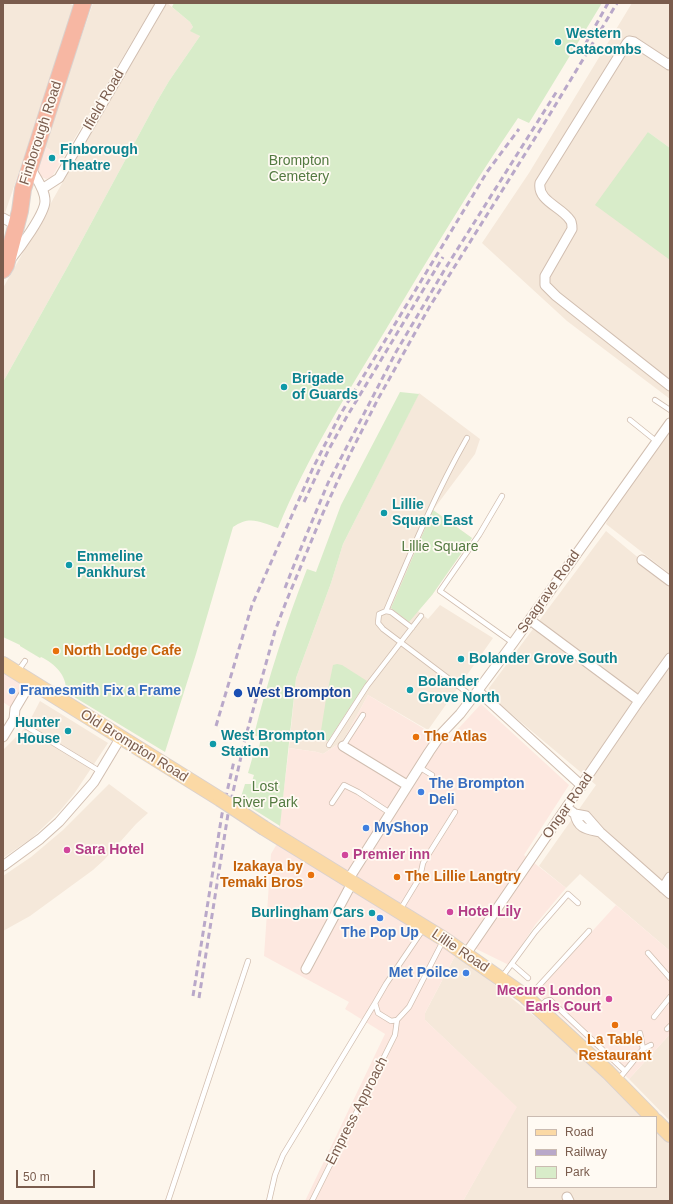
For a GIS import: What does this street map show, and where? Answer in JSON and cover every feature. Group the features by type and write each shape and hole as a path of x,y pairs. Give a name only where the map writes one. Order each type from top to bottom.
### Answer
{"highway":[{"name":"Finborough Road","path":"4,268 10,222 23,189 83,3"}],"main road":[{"name":"Old Brompton Road","path":"3,664 264,828"},
{"name":"Lillie Road","path":"264,828 444,939 501,978 525,996 621,1076 651,1116"},
{"path":"657,1122 670,1135"}],"street":[{"name":"Ifield Road","path":"42,189 59,178 161,3"},
{"path":"670,63 668,65 634,42 629,41 540,183 540,188 545,198 570,219 572,229 545,276 545,285 556,296 670,386"},
{"path":"30,167 42,189"},
{"name":"Finborough Road","path":"4,268 23,245 44,207 45,202 42,189"},
{"name":"Seagrave Road","path":"306,969 350,881 419,767 442,733 475,694 530,620 670,422"},
{"path":"642,560 670,581"},
{"path":"530,620 639,701"},
{"name":"Ongar Road","path":"466,954 670,658"},
{"path":"3,737 14,719 15,709 31,682"},
{"path":"475,694 582,786"},
{"path":"3,866 59,822 101,772 121,737"},
{"path":"343,746 407,786"},
{"path":"567,808 575,814 577,822 583,828 600,832 666,891 670,877"}],"lane":[{"path":"655,400 670,410"},
{"path":"630,420 656,441"},
{"path":"467,438 447,472 421,526 386,610 379,614 378,623 400,642 475,694"},
{"path":"502,496 478,535 440,591 513,643"},
{"path":"386,610 391,612 412,628"},
{"path":"329,745 367,686 421,616"},
{"path":"17,673 25,661"},
{"path":"343,746 363,715"},
{"path":"14,719 101,772"},
{"path":"419,767 432,775"},
{"path":"332,803 344,786 358,792 390,813"},
{"path":"399,911 420,877 423,863 455,812"},
{"path":"501,978 535,932 568,894 578,903"},
{"path":"269,1201 275,1175 283,1155 386,984 425,927"},
{"path":"525,996 536,989 589,931"},
{"path":"375,1003 378,1013 390,1021 397,1020 409,1008 444,939"},
{"path":"648,953 670,978"},
{"path":"168,1201 248,961"},
{"path":"512,964 528,978"},
{"path":"654,1017 670,997"},
{"name":"Empress Approach","path":"312,1201 382,1060 396,1035 397,1020"},
{"path":"640,1034 643,1049"},
{"path":"621,1076 643,1049 651,1045"}],"shaded area":[{"path":"3,3 67,3 75,6 5,213 3,212"},
{"path":"93,3 155,3 63,158 44,146"},
{"path":"167,3 190,22 193,27 191,30 200,36 169,81 156,103 68,266 3,382 3,288 87,139"},
{"path":"632,3 670,3 670,148 648,132 670,260 670,399 567,321 482,243 529,173"},
{"path":"44,146 63,158 52,177 46,179 40,176 37,168"},
{"name":"Lillie Square","path":"419,393 480,439 475,454 433,510 472,538 432,595 418,611 428,619 440,605 493,638 428,730 368,695 343,741 323,754 289,748 296,678 331,583 343,544"},
{"path":"670,429 670,574 606,524 610,511"},
{"path":"606,531 670,584 670,951 580,874 566,888 539,866 596,785 491,697 489,688"},
{"path":"3,673 26,687 13,709 3,702"},
{"path":"368,695 446,742 481,704 569,785 524,855 566,888 535,925 509,965 464,943 279,829 289,748 323,754 343,741"},
{"path":"40,701 108,743 74,794 59,812 32,838 3,858 3,750 27,726"},
{"path":"109,784 148,813 93,870 30,916 3,931 3,876 31,857 63,830"},
{"path":"278,842 415,930 456,954 425,1013 425,1020 517,1107 463,1201 305,1201 385,1034 345,1009 349,1002 264,956 271,854"},
{"path":"616,905 670,951 670,1034 629,1079 536,993"},
{"path":"456,954 588,1059 645,1116 527,1116 527,1188 657,1188 657,1128 670,1141 670,1201 463,1201 516,1107 425,1020 425,1013"},
{"path":"670,1034 670,1121 629,1079"}],"green space":[{"name":"Brompton Cemetery","path":"174,3 602,3 529,123 518,118 450,223 328,427 301,477 278,528 250,520 239,523 233,527 196,654 165,752 66,692 66,686 62,675 51,663 3,637 3,382 68,266 156,103 169,81 200,36 190,31 193,27 190,22 172,7"},
{"path":"648,132 670,148 670,260 595,205"},
{"name":"Lost River Park","path":"400,392 419,394 343,544 331,583 296,678 280,826 253,809 246,800 241,797 245,784 251,784 254,775 248,773 254,752 258,752 261,738 254,735 265,693 285,630 307,569 316,572 341,505"},
{"name":"Lillie Square","path":"433,510 472,538 432,595 409,622 391,608"},
{"path":"333,665 342,665 367,681 328,741 320,737"}],"railway":[{"path":"581,52 608,3"},
{"path":"199,998 228,814 245,739 275,631 323,513 351,452 378,399 430,306 550,114 617,3"},
{"path":"285,588 328,483 396,352 445,269 557,91"},
{"path":"216,726 252,605 313,468 340,415 487,172 519,129"},
{"path":"304,502 328,451 346,418 443,257"},
{"path":"193,996 222,814 234,761"}],"place":[{"name":"Western Catacombs","path":"558,42"},
{"name":"Finborough Theatre","path":"52,158"},
{"name":"Brigade of Guards","path":"284,387"},
{"name":"Lillie Square East","path":"384,513"},
{"name":"Emmeline Pankhurst","path":"69,565"},
{"name":"North Lodge Cafe","path":"56,651"},
{"name":"Bolander Grove South","path":"461,659"},
{"name":"Bolander Grove North","path":"410,690"},
{"name":"Framesmith Fix a Frame","path":"12,691"},
{"name":"West Brompton","path":"238,693"},
{"name":"Hunter House","path":"68,731"},
{"name":"The Atlas","path":"416,737"},
{"name":"West Brompton Station","path":"213,744"},
{"name":"The Brompton Deli","path":"421,792"},
{"name":"MyShop","path":"366,828"},
{"name":"Sara Hotel","path":"67,850"},
{"name":"Premier inn","path":"345,855"},
{"name":"Izakaya by Temaki Bros","path":"311,875"},
{"name":"The Lillie Langtry","path":"397,877"},
{"name":"Hotel Lily","path":"450,912"},
{"name":"Burlingham Cars","path":"372,913"},
{"name":"The Pop Up","path":"380,918"},
{"name":"Met Poilce","path":"466,973"},
{"name":"Mecure London Earls Court","path":"609,999"},
{"name":"La Table Restaurant","path":"615,1025"}]}
